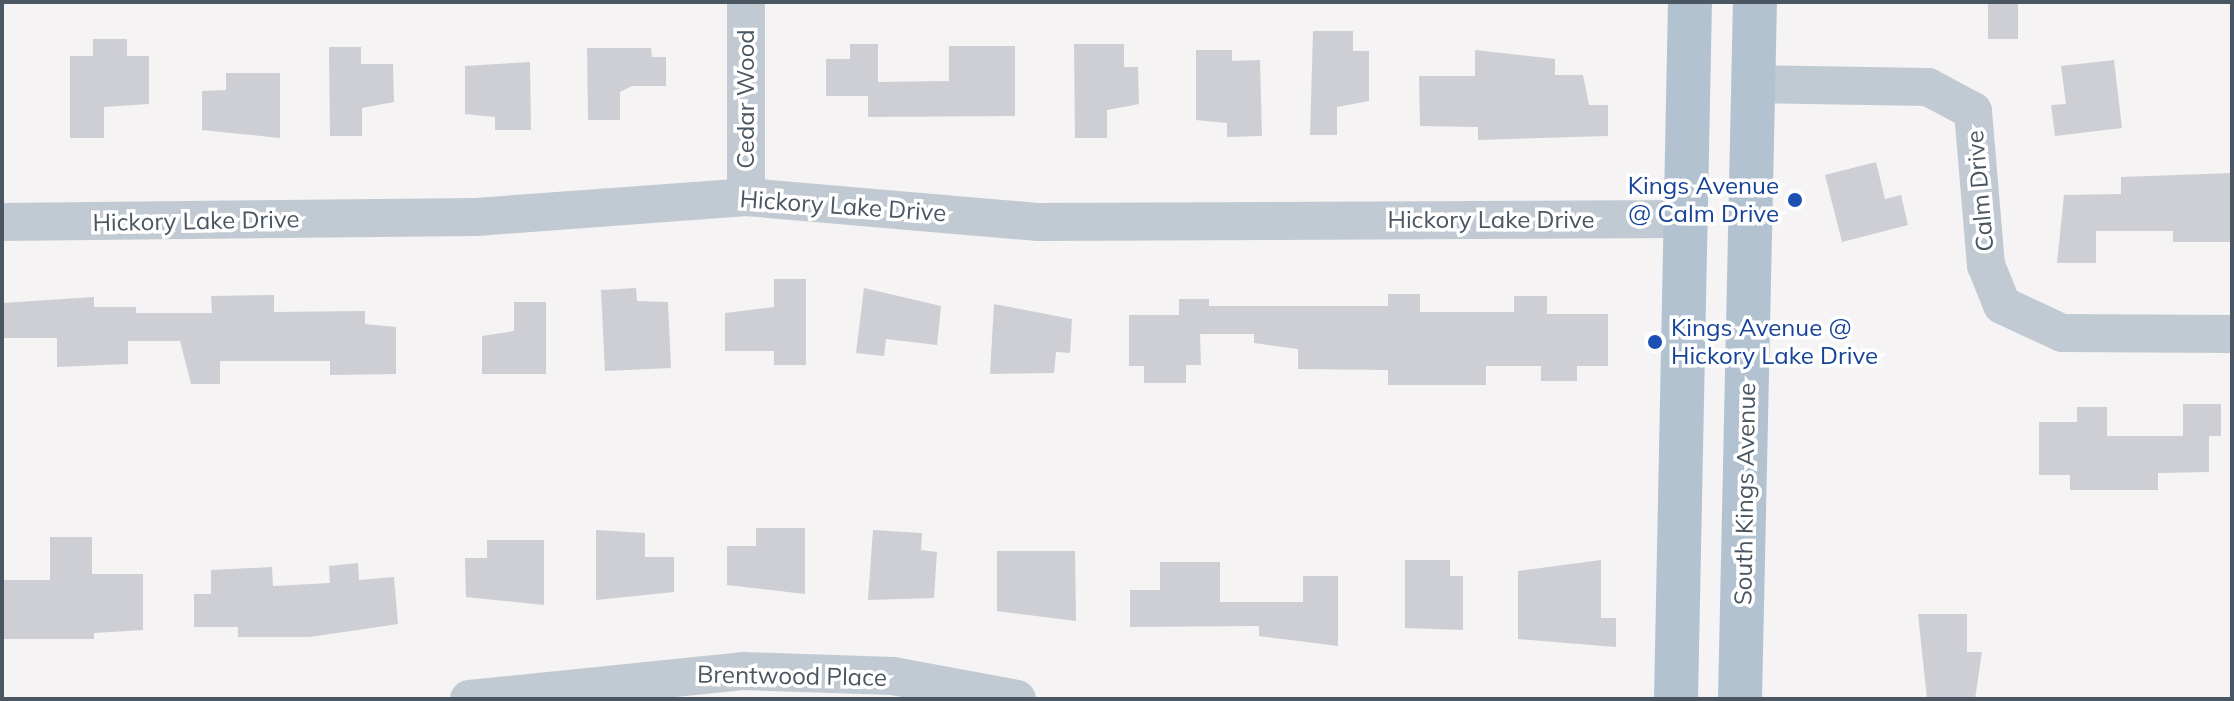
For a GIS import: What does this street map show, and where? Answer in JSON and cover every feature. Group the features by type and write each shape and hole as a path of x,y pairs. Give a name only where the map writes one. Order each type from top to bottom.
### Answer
{"main road":[{"path":"1676,699 1690,2"},
{"name":"South Kings Avenue","path":"1740,699 1755,2"}],"street":[{"name":"Cedar Wood","path":"746,2 746,197"},
{"name":"Calm Drive","path":"1754,84 1928,87 1973,111 1986,265 2002,305 2062,333 2232,334"},
{"name":"Hickory Lake Drive","path":"2,222 476,217 746,197 1037,222 1685,219"},
{"name":"Brentwood Place","path":"469,699 743,671 893,676 1017,699"}],"building":[{"path":"1988,2 2018,2 2018,39 1988,39"},
{"path":"1313,31 1353,31 1353,51 1369,51 1369,101 1337,107 1337,135 1310,135"},
{"path":"93,39 127,39 127,56 149,56 149,104 104,107 104,138 70,138 70,56 93,56"},
{"path":"850,44 878,44 878,82 949,81 949,46 1015,46 1015,116 868,117 868,96 826,96 826,59 850,59"},
{"path":"1074,44 1124,44 1124,67 1138,67 1139,104 1107,110 1107,138 1075,138"},
{"path":"329,47 361,47 361,64 393,64 394,102 362,108 362,136 330,136"},
{"path":"587,48 651,48 652,57 666,57 666,86 632,86 620,92 620,120 588,120"},
{"path":"1196,50 1232,50 1232,61 1260,60 1262,136 1227,137 1227,123 1196,120"},
{"path":"1475,50 1555,59 1555,75 1583,75 1589,105 1608,105 1608,136 1478,140 1478,127 1420,126 1419,76 1475,76"},
{"path":"2114,60 2122,128 2055,136 2051,105 2066,104 2061,66"},
{"path":"530,62 531,130 495,130 495,117 465,114 465,66"},
{"path":"226,73 280,73 280,138 202,130 202,91 226,90"},
{"path":"1876,162 1885,199 1901,195 1908,225 1842,242 1825,175"},
{"path":"2232,173 2232,242 2173,242 2173,231 2096,231 2096,263 2057,263 2064,195 2121,194 2121,177"},
{"path":"774,279 806,279 806,365 774,365 774,351 725,351 725,313 774,307"},
{"path":"636,288 637,301 668,302 671,368 605,371 601,290"},
{"path":"864,288 941,306 937,345 886,339 884,356 856,353"},
{"path":"1388,294 1420,294 1420,312 1514,312 1514,296 1547,296 1547,314 1608,314 1608,366 1577,366 1577,381 1541,381 1541,366 1486,366 1486,385 1388,385 1388,370 1298,369 1298,349 1254,343 1254,334 1200,334 1201,365 1186,365 1186,383 1144,383 1144,366 1129,366 1129,315 1179,315 1179,299 1209,299 1209,306 1388,306"},
{"path":"274,295 274,312 365,311 365,324 396,327 396,374 330,375 330,361 220,361 220,384 191,384 180,341 128,341 128,364 57,367 57,338 2,338 2,303 94,297 94,307 136,307 136,313 212,313 211,296"},
{"path":"514,302 546,302 546,374 482,374 482,336 514,331"},
{"path":"994,304 1072,319 1070,353 1056,352 1054,373 990,374"},
{"path":"2183,404 2221,404 2221,436 2209,436 2209,472 2158,473 2158,490 2070,490 2070,475 2039,475 2039,422 2077,422 2077,407 2107,407 2107,436 2183,436"},
{"path":"756,528 805,528 805,594 727,585 727,546 756,546"},
{"path":"596,530 645,533 645,557 674,557 674,592 596,600"},
{"path":"873,530 922,533 921,550 937,552 934,598 868,600"},
{"path":"50,537 92,537 92,574 143,574 143,630 94,633 94,639 2,639 2,580 50,580"},
{"path":"487,540 544,540 544,605 466,597 465,558 487,558"},
{"path":"997,551 1075,551 1076,621 997,611"},
{"path":"1405,560 1450,560 1450,576 1463,576 1463,630 1405,628"},
{"path":"1601,560 1601,618 1616,618 1616,647 1518,639 1518,571"},
{"path":"1160,562 1220,562 1220,602 1303,602 1303,576 1338,576 1338,646 1259,636 1259,626 1130,627 1130,590 1160,590"},
{"path":"358,563 359,580 394,577 398,624 310,637 238,637 238,627 194,627 194,594 211,594 211,570 272,567 273,586 330,583 329,566"},
{"path":"1918,614 1967,614 1967,652 1982,652 1975,699 1927,699"}],"place":[{"name":"Kings Avenue @ Calm Drive","path":"1795,200"},
{"name":"Kings Avenue @ Hickory Lake Drive","path":"1655,342"}]}
